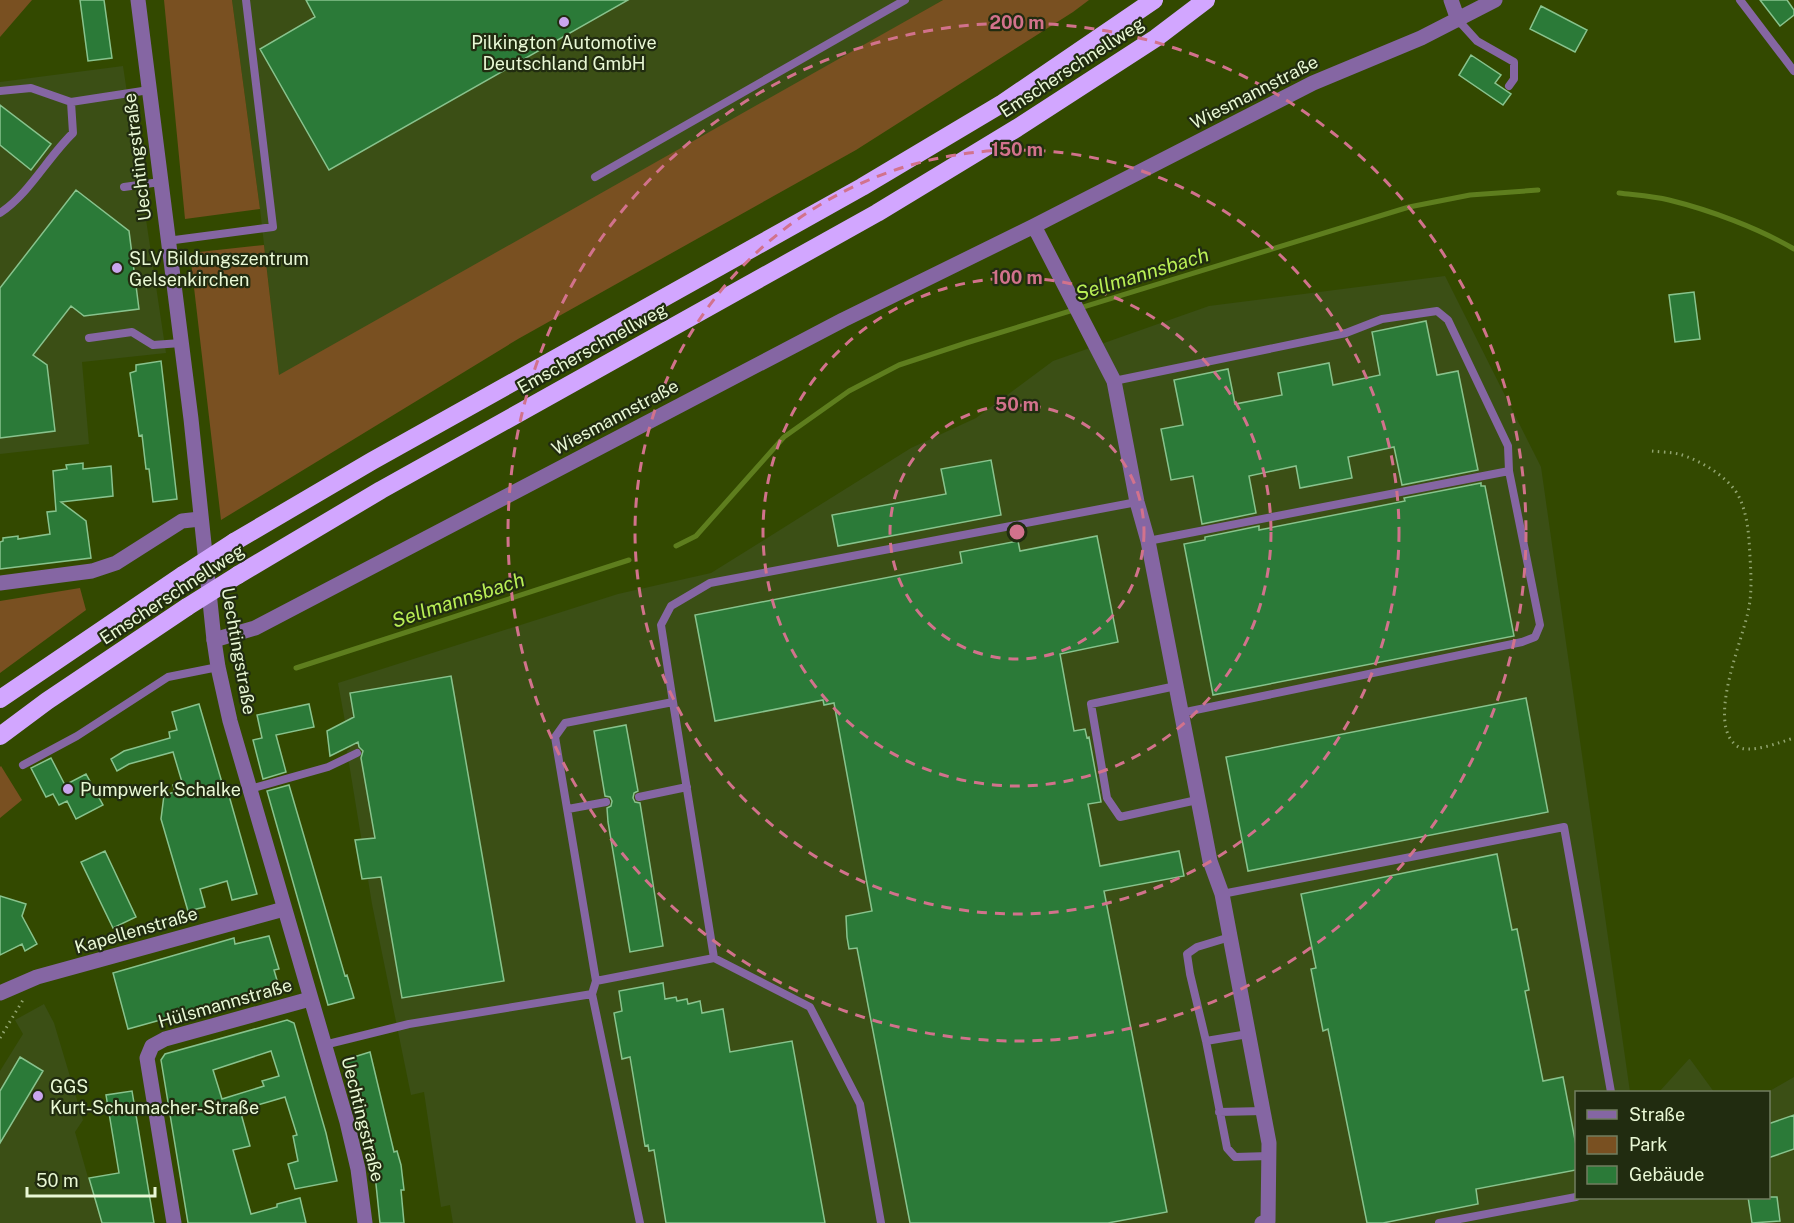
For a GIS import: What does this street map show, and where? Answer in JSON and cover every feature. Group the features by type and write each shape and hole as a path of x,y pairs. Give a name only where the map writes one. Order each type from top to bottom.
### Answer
{"highway":[{"name":"Emscherschnellweg","path":"0,699 234,542 372,461 862,187 1003,103 1154,0"},
{"name":"Emscherschnellweg","path":"0,736 47,701 238,575 381,490 877,213 1017,128 1156,38 1206,0"}],"street":[{"name":"Uechtingstraße","path":"138,0 181,343 218,667 230,721 346,1122 358,1169 365,1223"},
{"path":"1451,0 1458,20"},
{"name":"Wiesmannstraße","path":"214,640 255,628 843,320 1034,226 1313,83 1421,38 1494,0"},
{"path":"1034,226 1114,381 1137,502 1148,542 1197,800 1210,861 1222,894 1263,1111 1269,1156 1267,1222"},
{"path":"0,583 92,571 116,563 182,521 200,519"},
{"name":"Kapellenstraße","path":"0,993 37,977 284,909"},
{"name":"Hülsmannstraße","path":"174,1223 147,1058 152,1046 165,1039 310,999"}],"lane":[{"path":"167,241 273,227 246,0"},
{"path":"595,177 905,0"},
{"path":"1740,0 1794,70"},
{"path":"1458,20 1477,41 1514,62 1514,79 1509,86"},
{"path":"0,92 31,88 71,102 149,90"},
{"path":"0,213 15,203 73,133 71,102"},
{"path":"124,187 160,182"},
{"path":"1114,381 1346,333 1382,318 1437,311 1448,320 1508,446 1509,471 1540,625 1535,636 1510,645 1181,713"},
{"path":"89,338 132,332 153,345 181,343"},
{"path":"1148,542 1509,471"},
{"path":"714,958 661,625 671,606 710,583 1137,502"},
{"path":"23,765 77,736 168,677 218,667"},
{"path":"1176,686 1091,704 1107,798 1120,817 1197,800"},
{"path":"640,1223 591,994 597,981 555,737 565,723 673,702"},
{"path":"250,789 328,767 357,753"},
{"path":"639,797 687,787"},
{"path":"567,809 606,802"},
{"path":"1222,894 1564,827 1611,1091"},
{"path":"1230,937 1197,947 1187,954 1190,974 1227,1148 1235,1156 1269,1156"},
{"path":"597,981 714,958 810,1007 860,1104 881,1223"},
{"path":"324,1045 409,1024 591,994"},
{"path":"1206,1041 1248,1034"},
{"path":"1219,1112 1263,1111"},
{"path":"1438,1223 1575,1197"}],"path":[{"path":"1652,451 1679,454 1717,472 1739,497 1749,531 1751,583 1749,608 1730,672 1724,711 1729,737 1738,747 1752,749 1794,738"},
{"path":"0,1038 25,998 20,985"}],"shaded area":[{"path":"232,0 943,0 279,376 260,209"},
{"path":"123,66 166,353 82,362 89,444 0,454 0,82"},
{"path":"1445,276 1541,467 1630,1091 1575,1091 1575,1199 1770,1199 1770,1091 1794,1077 1794,1223 453,1223 450,1205 441,1207 424,1092 411,1095 372,904 347,751 350,749 338,683 618,594 711,573 911,448 976,418 1053,361 1209,306"},
{"name":"GGS Kurt-Schumacher-Straße","path":"44,1004 54,1023 83,1120 75,1132 101,1223 0,1223 0,1071 23,1034 15,1020"},
{"path":"1689,1059 1713,1091 1660,1091"}],"green space":[{"path":"0,0 32,0 0,37"},
{"path":"164,0 232,0 260,209 185,219"},
{"path":"943,0 1089,0 856,150 518,339 221,520 190,253 264,245 279,375"},
{"path":"80,588 86,610 0,673 0,601"},
{"path":"0,767 22,800 0,818"}],"building":[{"path":"80,0 104,0 112,58 88,61"},
{"path":"306,0 628,0 329,170 260,49 315,17"},
{"path":"1760,0 1787,0 1794,10 1794,15 1780,26"},
{"path":"1541,6 1587,30 1575,52 1530,29"},
{"path":"1471,55 1501,75 1495,83 1511,94 1503,105 1459,75"},
{"path":"0,105 51,144 31,170 0,145"},
{"path":"76,190 129,231 139,309 84,316 71,306 33,355 47,365 55,431 0,438 0,288"},
{"path":"1694,292 1700,339 1675,342 1669,295"},
{"path":"1426,321 1437,375 1458,371 1478,470 1402,485 1394,447 1348,457 1352,478 1300,488 1296,466 1249,476 1256,513 1202,524 1193,476 1171,480 1161,429 1183,425 1174,380 1228,369 1235,404 1282,395 1278,373 1329,363 1333,385 1380,375 1372,332"},
{"path":"161,361 177,499 153,502 142,435 139,436 130,373 136,371 136,365"},
{"path":"991,460 1001,515 838,546 832,515 946,494 941,469"},
{"path":"83,463 83,469 111,466 113,496 61,502 86,521 91,558 0,569 0,542 3,538 18,536 18,539 50,534 47,512 56,511 53,471 67,469 66,465"},
{"path":"1481,483 1481,486 1485,486 1514,636 1213,695 1184,544 1205,540 1205,537 1259,526 1259,530 1405,501 1404,498"},
{"path":"1097,536 1118,642 1060,654 1074,731 1085,729 1087,738 1089,737 1101,802 1088,804 1100,866 1179,851 1184,876 1104,891 1167,1212 1108,1223 910,1223 857,948 849,949 847,937 846,916 872,911 834,703 824,705 823,700 715,721 695,615 962,563 960,552 1018,541 1020,551"},
{"path":"451,676 504,981 402,998 381,877 362,879 355,840 375,838 361,758 363,751 358,742 330,756 327,731 354,717 350,693"},
{"path":"1526,698 1548,812 1248,871 1226,757"},
{"path":"199,704 223,786 226,785 257,894 232,900 227,881 200,889 205,907 188,911 161,819 164,795 175,792 173,785 182,782 173,752 129,764 117,771 111,759 124,751 170,738 169,732 177,730 172,712"},
{"path":"309,704 314,727 276,735 286,772 263,779 253,740 262,738 257,715"},
{"path":"626,725 638,791 634,793 633,798 635,802 640,803 663,946 630,952 608,822 607,808 611,806 612,801 610,797 605,796 594,731"},
{"name":"Pumpwerk Schalke","path":"51,758 65,785 86,774 103,805 76,819 67,801 59,805 53,794 46,797 31,768"},
{"path":"289,785 345,976 347,975 354,998 328,1005 267,791"},
{"path":"105,851 136,917 113,928 81,862"},
{"path":"1497,854 1512,930 1517,929 1529,990 1525,991 1543,1081 1563,1077 1575,1140 1575,1170 1476,1189 1478,1204 1383,1223 1367,1223 1328,1029 1323,1031 1311,969 1316,968 1301,894"},
{"path":"0,896 26,904 22,916 37,944 25,951 22,944 0,955"},
{"path":"269,936 279,969 274,970 279,987 128,1029 113,973 234,938 235,944"},
{"path":"663,983 665,999 676,997 677,1001 687,999 688,1004 700,1001 702,1013 723,1009 730,1052 792,1041 825,1223 666,1223 654,1150 649,1151 648,1145 645,1146 630,1057 622,1059 614,1013 622,1011 619,991"},
{"path":"287,1020 294,1023 326,1133 337,1181 295,1189 288,1164 298,1161 293,1136 297,1135 285,1097 240,1110 250,1146 233,1150 251,1214 300,1198 306,1223 188,1223 161,1060 165,1054","holes":["271,1051 279,1076 262,1081 264,1086 222,1099 213,1070"]},
{"path":"370,1052 394,1152 397,1151 401,1165 404,1223 380,1223 374,1165 344,1060"},
{"path":"20,1057 43,1071 0,1143 0,1091"},
{"path":"132,1091 154,1223 102,1223 89,1178 119,1173 106,1095"},
{"path":"1794,1115 1794,1149 1770,1157 1770,1123"},
{"path":"1777,1197 1780,1221 1752,1223 1748,1199"}],"waterway":[{"name":"Sellmannsbach","path":"676,546 696,536 784,437 849,391 899,365 1409,207 1470,195 1538,190"},
{"name":"Sellmannsbach","path":"1619,193 1663,199 1701,209 1733,220 1794,249"},
{"name":"Sellmannsbach","path":"296,668 629,560"}],"place":[{"name":"Pilkington Automotive Deutschland GmbH","path":"564,22"},
{"name":"SLV Bildungszentrum Gelsenkirchen","path":"117,268"},
{"name":"Pumpwerk Schalke","path":"68,789"},
{"name":"GGS Kurt-Schumacher-Straße","path":"38,1096"}]}
